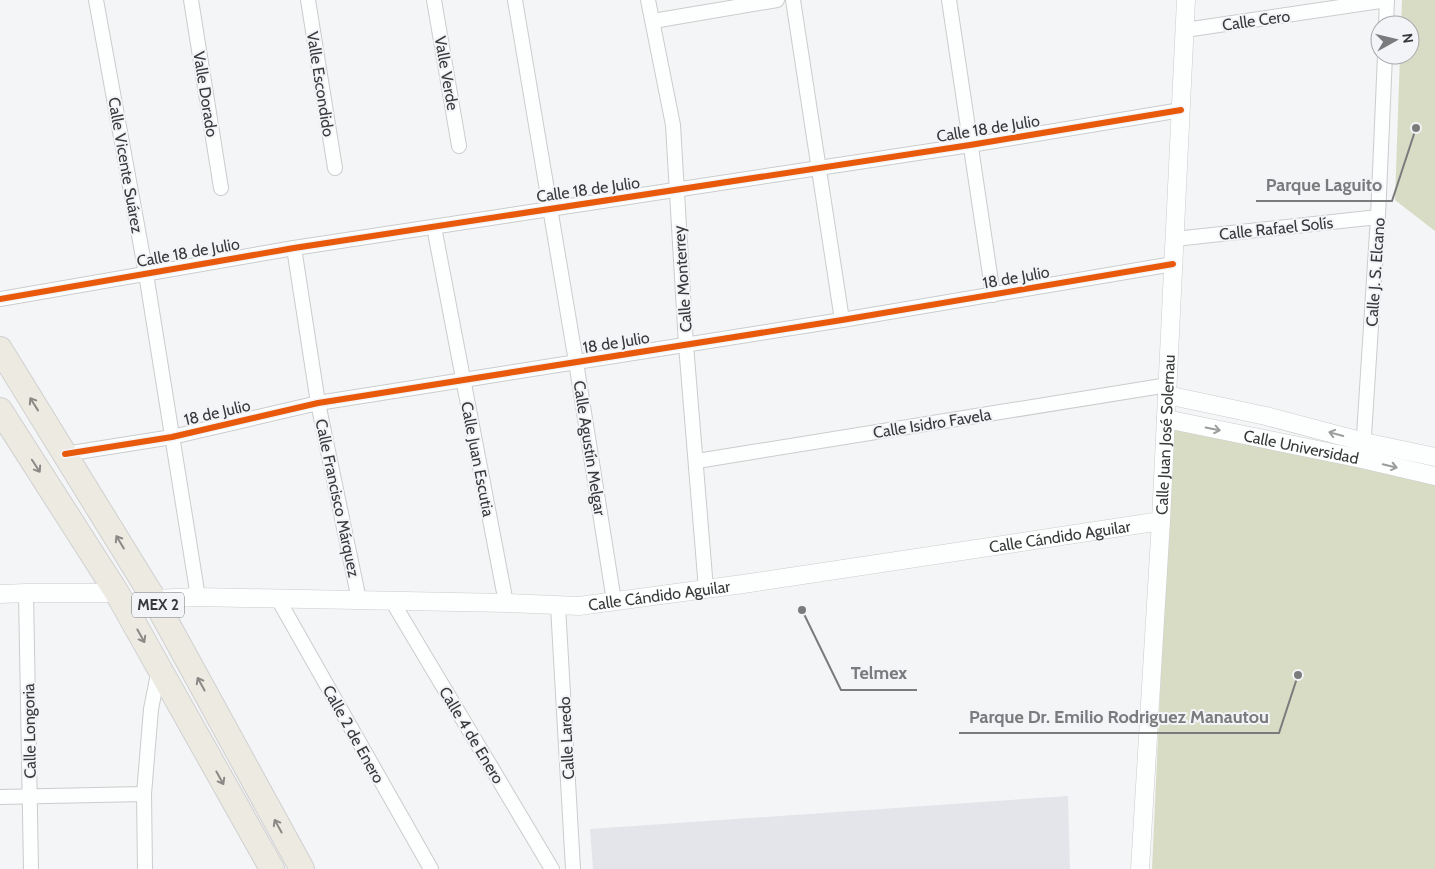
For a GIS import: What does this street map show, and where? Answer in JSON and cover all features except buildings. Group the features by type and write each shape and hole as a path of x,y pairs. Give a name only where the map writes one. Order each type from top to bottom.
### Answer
{"highway":[{"name":"MEX 2","path":"0,349 154,599 302,869"},
{"name":"MEX 2","path":"0,410 117,593 160,668 262,859 272,869"}],"street":[{"name":"Calle Vicente Suárez","path":"96,0 146,274 198,597"},
{"name":"Valle Dorado","path":"192,0 221,188"},
{"name":"Valle Escondido","path":"308,0 335,168"},
{"name":"Valle Verde","path":"434,0 459,146"},
{"name":"Calle Agustín Melgar","path":"515,0 614,601"},
{"name":"Calle Monterrey","path":"648,0 673,125 686,345 706,589"},
{"path":"653,21 777,0"},
{"path":"792,0 842,320"},
{"path":"948,0 993,295"},
{"name":"Calle Juan José Solernau","path":"1140,869 1161,521 1186,0"},
{"path":"1386,15 1387,0"},
{"name":"Calle Cero","path":"1185,30 1387,0"},
{"name":"Calle J. S. Elcano","path":"1362,460 1378,217 1385,65"},
{"name":"Calle 18 de Julio","path":"0,299 294,248 819,169 1181,110"},
{"name":"Calle Rafael Solís","path":"1175,239 1378,217"},
{"name":"Calle Juan Escutia","path":"434,227 506,603"},
{"name":"Calle Francisco Márquez","path":"294,248 318,403 359,600"},
{"name":"18 de Julio","path":"65,454 172,437 318,403 842,320 1173,264"},
{"name":"Calle Universidad","path":"1167,390 1364,442 1435,457"},
{"name":"Calle Isidro Favela","path":"697,461 1167,390"},
{"name":"Calle Universidad","path":"1166,419 1435,476"},
{"name":"Calle Cándido Aguilar","path":"154,599 198,597 579,606 706,589 1161,521"},
{"name":"Calle Longoria","path":"26,593 31,869"},
{"path":"0,594 117,593"},
{"name":"Calle 2 de Enero","path":"278,599 431,869"},
{"name":"Calle 4 de Enero","path":"392,601 552,869"},
{"name":"Calle Laredo","path":"558,606 574,869"},
{"path":"145,869 144,794 151,710 160,668"},
{"path":"0,797 144,794"}],"shaded area":[{"path":"1068,796 1070,869 593,869 590,829"}],"green space":[{"path":"1402,0 1435,0 1435,231 1395,200 1400,65 1420,65 1420,15 1401,15"},
{"path":"1172,429 1435,481 1435,869 1152,869"}],"cycle path":[{"path":"0,299 294,248 970,145 1181,110"},
{"path":"65,454 172,437 318,403 842,320 1173,264"}],"place":[{"name":"Parque Laguito","path":"1416,128"},
{"name":"Telmex","path":"802,610"},
{"name":"Parque Dr. Emilio Rodriguez Manautou","path":"1298,675"}]}
